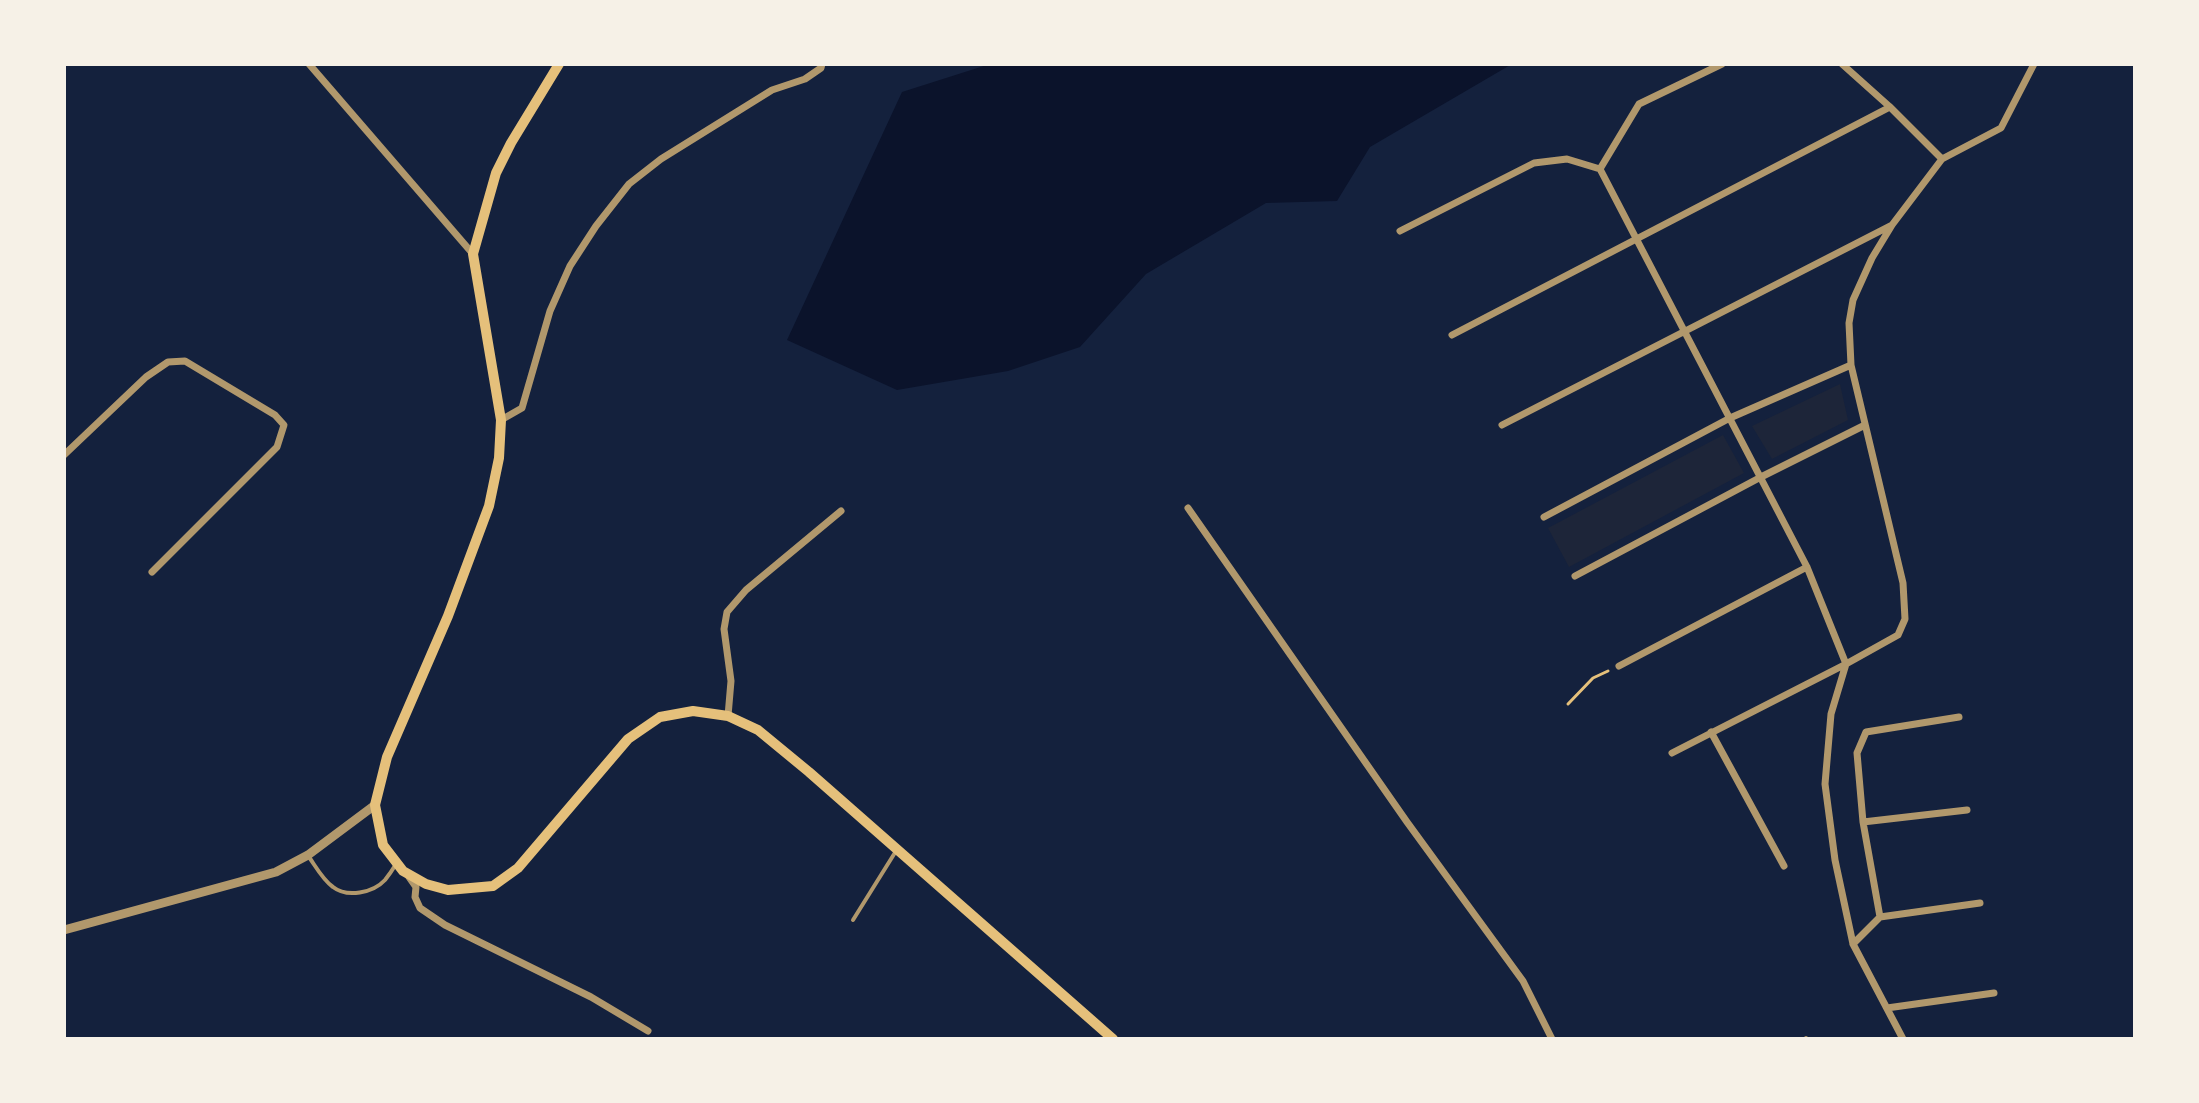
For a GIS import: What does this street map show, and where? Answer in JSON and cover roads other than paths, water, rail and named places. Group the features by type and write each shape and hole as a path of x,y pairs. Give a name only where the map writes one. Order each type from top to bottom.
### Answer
{"main road":[{"path":"559,64 496,173 473,254 501,420 499,458 489,506 448,616 387,757 375,805 383,845 406,873 426,884 448,890 493,886 518,868 628,739 660,717 693,711 728,716 758,730 1113,1039"}],"street":[{"path":"309,64 473,254"},
{"path":"501,420 522,408 550,311 570,266 629,184 661,159 772,90 805,79 822,64"},
{"path":"1600,169 1639,104 1722,64"},
{"path":"1842,64 1942,159"},
{"path":"1672,753 1898,635 1905,619 1903,583 1851,365 1849,323 1853,300 1872,258 1892,225 1942,159 2001,128 2034,64"},
{"path":"1452,335 1890,107"},
{"path":"1400,231 1534,163 1567,159 1600,169 1807,567 1846,664 1831,714 1825,784 1835,860 1853,944 1903,1039"},
{"path":"1502,425 1892,225"},
{"path":"64,455 146,377 168,362 185,361 275,415 284,425 277,447 152,572"},
{"path":"1544,517 1730,418 1851,365"},
{"path":"1575,576 1865,425"},
{"path":"1188,508 1415,834 1523,981 1552,1039"},
{"path":"728,716 731,681 724,629 727,612 746,590 841,511"},
{"path":"1619,666 1807,567"},
{"path":"1880,917 1863,822 1857,753 1866,732 1959,717"},
{"path":"1711,732 1784,866"},
{"path":"64,930 276,872 308,855 375,805"},
{"path":"1863,822 1967,810"},
{"path":"406,873 416,887 415,897 420,908 445,925 591,997 648,1031"},
{"path":"1853,944 1880,917 1980,903"},
{"path":"1887,1008 1994,993"}],"lane":[{"path":"853,920 897,848"},
{"path":"308,855 328,884 347,894 362,892 383,882 397,863"}]}
